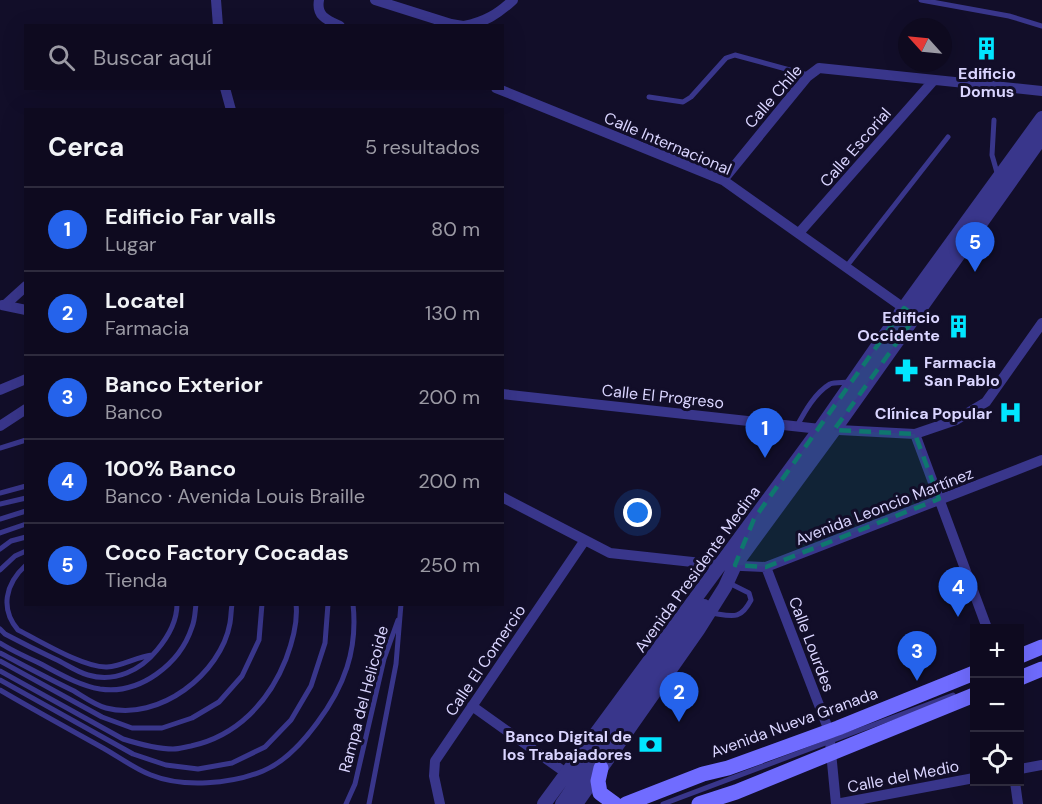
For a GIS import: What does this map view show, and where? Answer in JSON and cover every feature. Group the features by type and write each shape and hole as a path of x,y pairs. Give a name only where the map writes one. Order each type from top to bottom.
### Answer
{"main road":[{"path":"1027,667 1042,647"},
{"name":"Avenida Nueva Granada","path":"699,804 736,792 830,742 970,676"},
{"name":"Avenida Nueva Granada","path":"626,804 703,774 830,742 970,698"},
{"path":"601,768 598,781 600,794 615,804"}],"street":[{"path":"216,0 218,24"},
{"path":"319,0 318,11 326,20 335,24"},
{"path":"375,0 451,24"},
{"path":"478,24 494,17 513,0"},
{"name":"Calle Chile","path":"723,180 809,76 819,68 1042,91"},
{"name":"Calle Escorial","path":"799,233 934,80"},
{"path":"226,90 230,108"},
{"name":"Calle Internacional","path":"501,90 723,180 916,316"},
{"name":"Avenida Presidente Medina","path":"544,804 728,565 827,429 853,382 904,308 1042,118"},
{"name":"Avenida Presidente Medina","path":"576,804 709,613 727,582 728,565 754,519 916,316 1042,137"},
{"path":"3,305 24,288"},
{"path":"3,305 24,310"},
{"path":"986,624 915,434 956,420 986,402 1042,323"},
{"path":"0,390 24,380"},
{"name":"Calle El Progreso","path":"504,394 827,429 915,434"},
{"path":"0,426 24,410"},
{"name":"Avenida Leoncio Martínez","path":"504,498 610,552 766,567 1042,460"},
{"name":"Calle El Comercio","path":"440,804 434,776 435,761 585,540"},
{"path":"562,804 728,565"},
{"name":"Calle Lourdes","path":"766,567 830,742 836,804"},
{"path":"472,706 566,773"},
{"path":"1024,768 1042,765"},
{"name":"Calle del Medio","path":"836,804 970,779"},
{"path":"1016,786 1018,804"}],"lane":[{"path":"921,0 1009,16 1042,26"},
{"path":"649,97 683,102 691,97 726,58 735,55 809,76"},
{"path":"994,120 992,155 999,177"},
{"path":"846,267 948,136"},
{"path":"797,426 812,402 831,384 853,382"},
{"path":"0,448 24,441"},
{"path":"0,493 24,487"},
{"path":"0,504 24,498"},
{"path":"0,519 24,512"},
{"path":"0,533 24,525"},
{"path":"0,549 11,541 24,538"},
{"path":"0,570 15,556 24,552"},
{"path":"24,567 12,578 4,597 5,616 8,623 18,630 90,665 107,667 138,657 153,655"},
{"path":"709,613 737,616 744,612 751,600 749,594 727,582"},
{"path":"0,629 5,634 88,675 120,676 138,668 168,637 177,613 177,606"},
{"path":"0,643 78,683 102,689 126,688 164,669 180,651 192,627 196,606"},
{"path":"0,653 105,708 131,711 154,706 177,696 199,679 218,653 230,625 232,606"},
{"path":"0,661 102,717 132,728 162,728 192,718 219,702 242,676 259,640 262,606"},
{"path":"0,671 123,739 143,746 175,749 206,742 235,728 259,706 278,677 289,649 296,606"},
{"path":"0,680 133,754 166,765 198,769 232,764 265,747 291,720 312,686 326,643 328,606"},
{"path":"0,690 152,776 190,784 232,780 264,771 290,754 312,730 333,701 350,662 355,622 353,606"},
{"path":"401,606 401,613"},
{"name":"Rampa del Helicoide","path":"369,804 396,664 401,613"},
{"name":"Rampa del Helicoide","path":"346,804 355,784 384,659 401,613"},
{"path":"1027,667 1042,662"},
{"path":"663,804 970,689"}],"highlighted area":[{"path":"904,308 916,316 834,430 915,434 939,499 766,567 735,565 754,519"}],"place":[{"name":"Edificio Domus","path":"987,48"},
{"name":"Coco Factory Cocadas","path":"975,272"},
{"name":"Edificio Occidente","path":"958,326"},
{"name":"Farmacia San Pablo","path":"906,371"},
{"name":"Clínica Popular","path":"1010,413"},
{"name":"Edificio Far valls","path":"765,458"},
{"name":"100% Banco","path":"958,617"},
{"name":"Banco Exterior","path":"917,681"},
{"name":"Locatel","path":"679,722"},
{"name":"Banco Digital de los Trabajadores","path":"650,745"}]}
